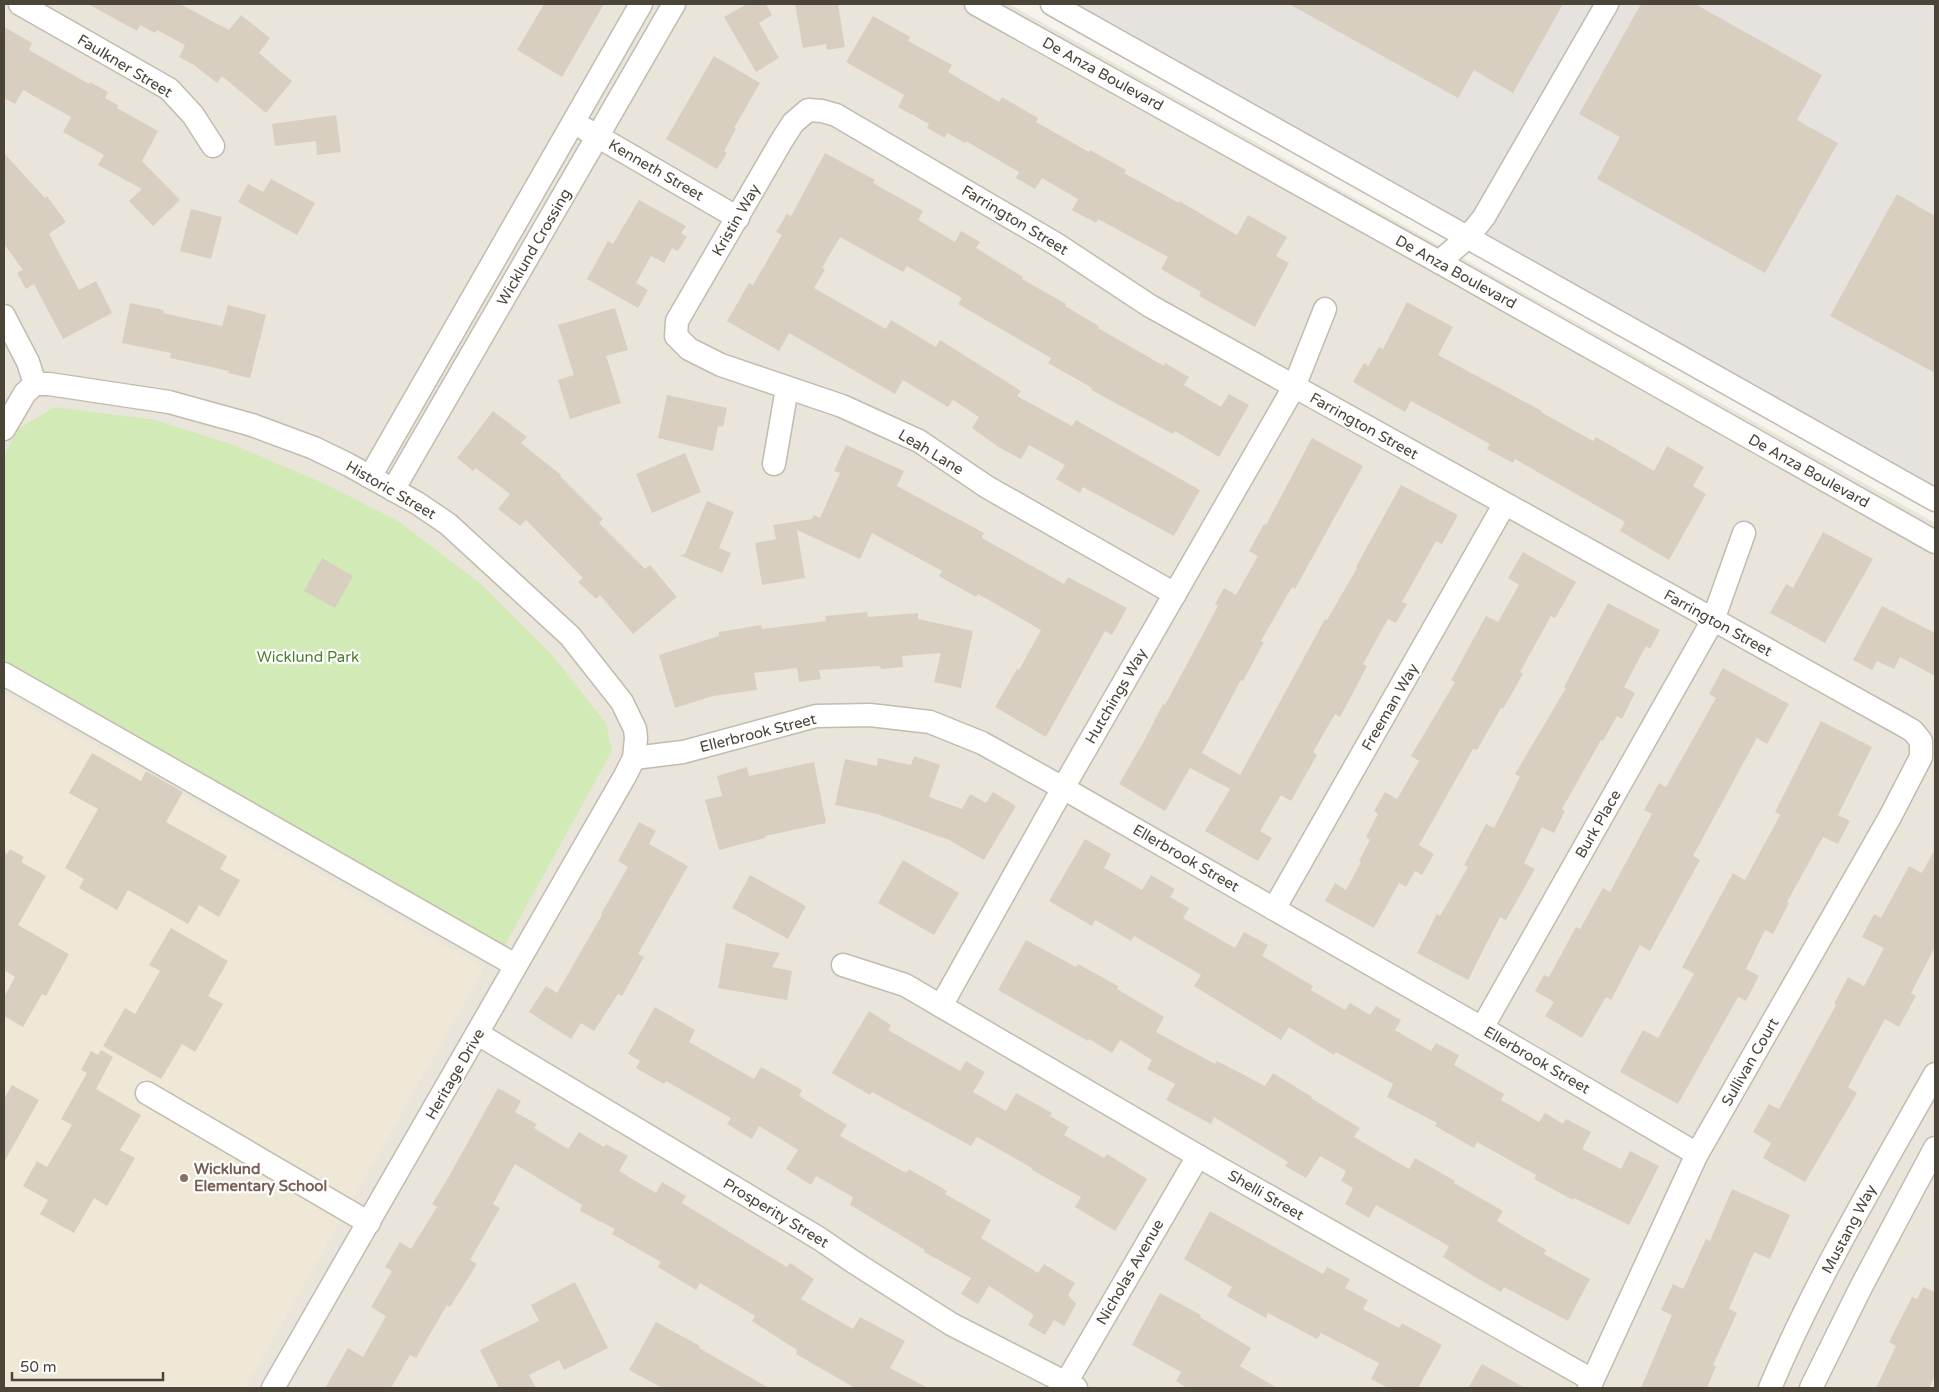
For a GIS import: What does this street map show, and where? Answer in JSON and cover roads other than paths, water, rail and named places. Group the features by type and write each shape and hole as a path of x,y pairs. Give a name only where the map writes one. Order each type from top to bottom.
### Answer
{"street":[{"name":"Faulkner Street","path":"20,4 169,89 193,115 213,146"},
{"name":"Wicklund Crossing","path":"370,477 641,4"},
{"name":"Wicklund Crossing","path":"393,490 674,4"},
{"name":"De Anza Boulevard","path":"976,4 1439,262 1935,542"},
{"path":"1052,4 1935,500"},
{"path":"1439,262 1468,238 1484,217 1607,4"},
{"name":"Kristin Way","path":"676,336 677,321 793,123 808,110"},
{"name":"Farrington Street","path":"808,110 836,115 1056,244 1150,306 1504,505 1901,724 1913,731 1921,742"},
{"name":"Kenneth Street","path":"574,123 738,218"},
{"name":"Hutchings Way","path":"941,1006 1063,788 1294,387 1325,309"},
{"path":"4,316 28,362 35,384 25,392 4,429"},
{"name":"Leah Lane","path":"676,336 689,349 706,358 842,406 919,441 987,487 1175,594"},
{"name":"Historic Street","path":"35,384 43,383 169,402 252,425 314,448 349,465 448,524 570,636 622,702 635,729 637,748 634,758"},
{"path":"774,464 787,388"},
{"name":"Freeman Way","path":"1274,909 1504,505"},
{"name":"Burk Place","path":"1482,1028 1713,620 1744,533"},
{"path":"4,674 516,965"},
{"name":"Ellerbrook Street","path":"634,758 683,752 816,716 870,715 930,722 982,743 1063,788 1482,1028 1697,1154"},
{"name":"Sullivan Court","path":"1590,1384 1697,1154 1890,817 1921,757 1921,742"},
{"name":"Heritage Drive","path":"273,1388 478,1034 634,758"},
{"name":"Shelli Street","path":"844,965 905,985 1590,1384"},
{"name":"Prosperity Street","path":"478,1034 820,1239 852,1262 951,1324 1068,1387"},
{"name":"Mustang Way","path":"1770,1388 1831,1262 1935,1074"},
{"path":"147,1092 369,1223"},
{"path":"1811,1388 1861,1287 1935,1148"},
{"name":"Nicholas Avenue","path":"1068,1387 1198,1156"}],"place":[{"name":"Wicklund Elementary School","path":"184,1178"}],"park label":[{"name":"Wicklund Park","path":"308,657"}]}
